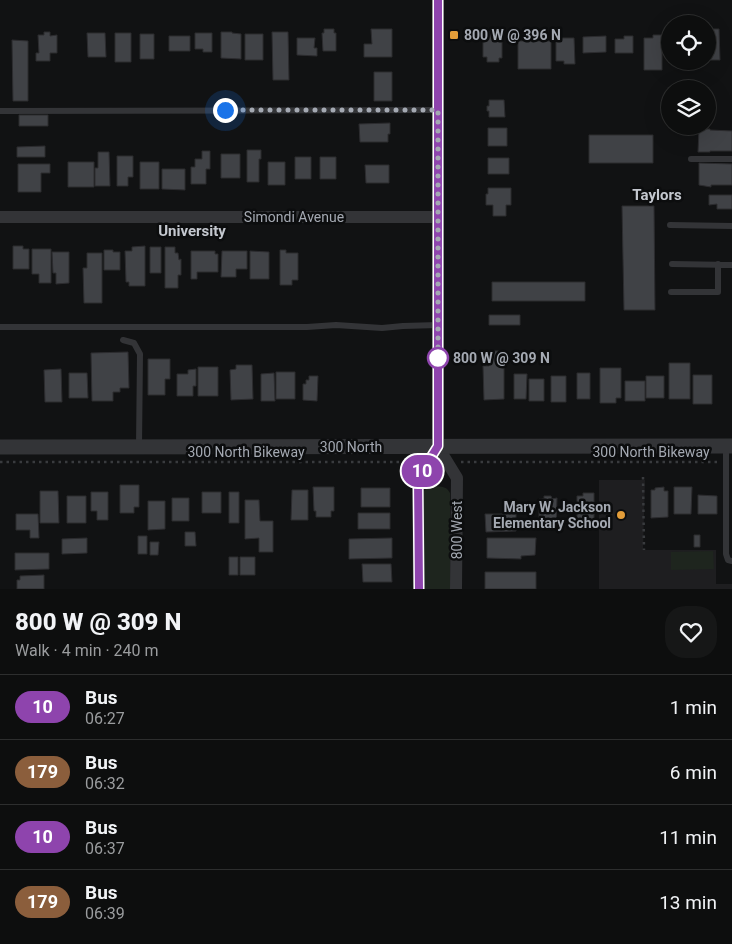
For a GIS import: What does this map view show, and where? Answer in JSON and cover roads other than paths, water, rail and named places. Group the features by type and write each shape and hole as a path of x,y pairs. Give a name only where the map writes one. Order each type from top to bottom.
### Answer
{"street":[{"name":"800 West","path":"438,0 438,446 457,478 456,589"},
{"name":"Simondi Avenue","path":"0,217 438,217"},
{"path":"419,589 418,478 438,446"},
{"name":"300 North","path":"0,447 729,446"}],"lane":[{"path":"0,110 438,110"},
{"path":"691,159 732,159"},
{"path":"670,225 732,226"},
{"path":"672,264 732,265"},
{"path":"671,292 718,292 718,264"},
{"path":"0,327 307,327 336,325 382,328 438,325"},
{"path":"123,340 134,344 140,354 139,447"},
{"path":"729,446 726,462 726,554 728,560 732,561"}],"place":[{"name":"800 W @ 396 N","path":"454,35"},
{"name":"800 W @ 309 N","path":"438,358"},
{"name":"Mary W. Jackson Elementary School","path":"621,515"}],"district":[{"name":"Taylors","path":"657,195"},
{"name":"University","path":"192,231"}]}
